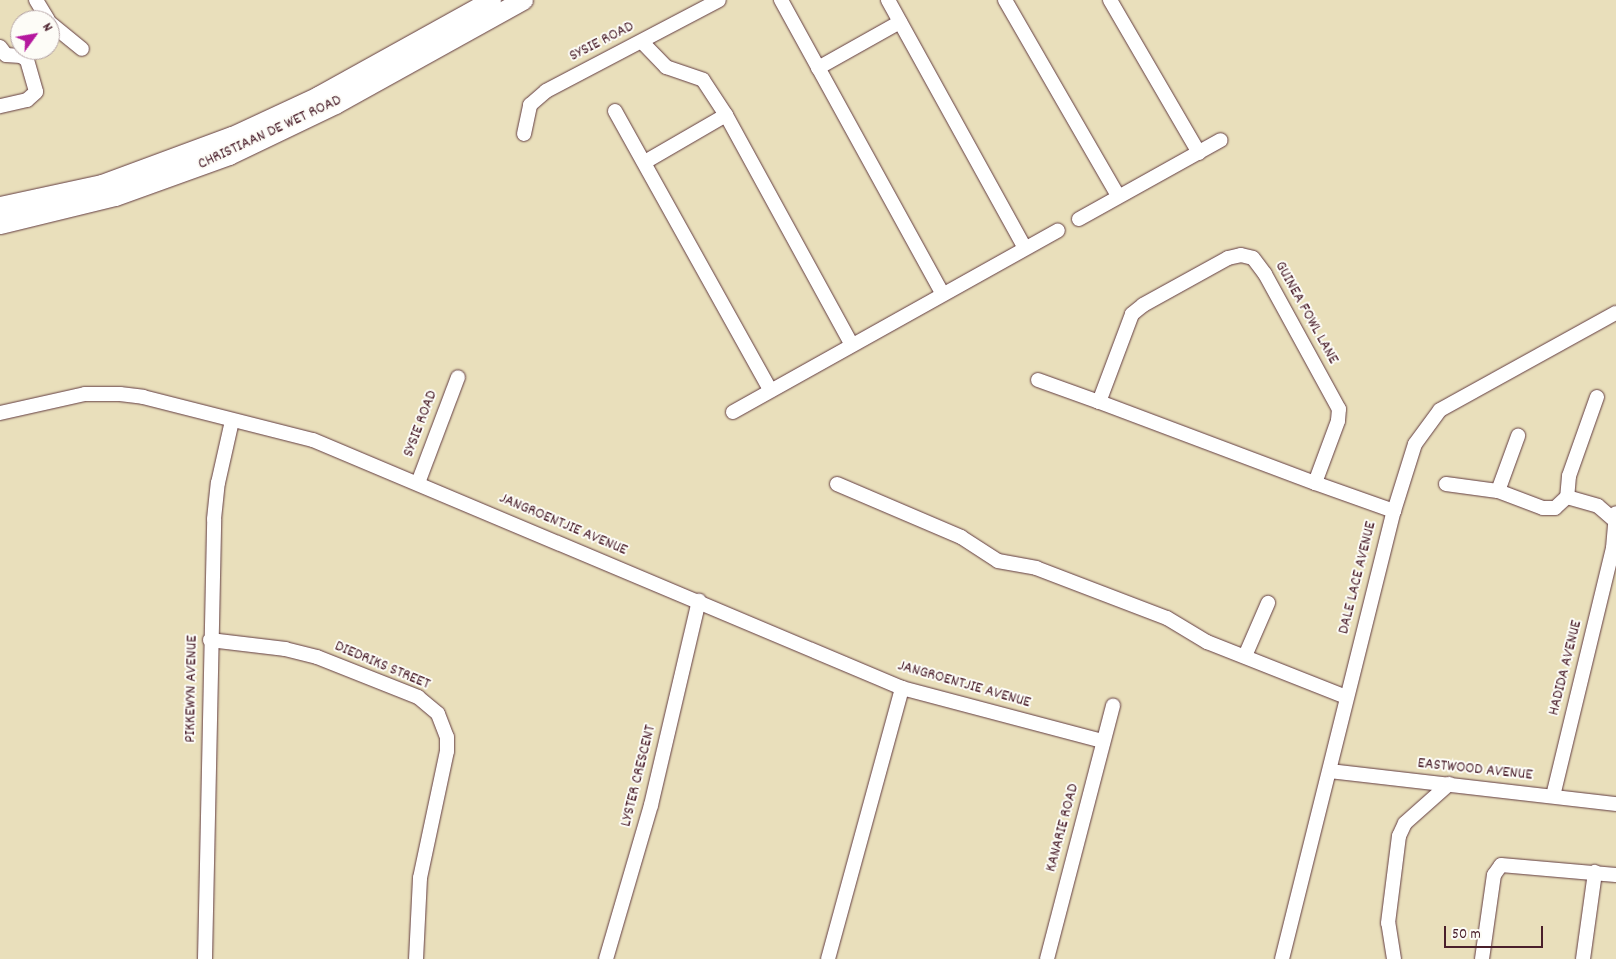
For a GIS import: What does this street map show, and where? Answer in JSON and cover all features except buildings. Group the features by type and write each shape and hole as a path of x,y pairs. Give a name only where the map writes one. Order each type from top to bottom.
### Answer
{"main road":[{"name":"CHRISTIAAN DE WET ROAD","path":"0,206 102,184 232,136 318,96 491,0"},
{"name":"CHRISTIAAN DE WET ROAD","path":"0,224 115,196 228,155 303,121 524,0"}],"street":[{"name":"SYSIE ROAD","path":"524,134 530,105 536,98 719,0"},
{"path":"781,0 942,293"},
{"path":"888,0 1024,248"},
{"path":"1005,0 1118,196"},
{"path":"1110,0 1199,153"},
{"path":"818,68 900,22"},
{"path":"60,30 82,49"},
{"path":"642,42 666,67 703,80 726,115 852,345"},
{"path":"0,47 6,55 21,56 27,60 36,92 27,100 0,106"},
{"path":"615,111 770,390"},
{"path":"645,162 726,115"},
{"path":"1079,219 1221,140"},
{"path":"733,412 942,293 1058,230"},
{"name":"GUINEA FOWL LANE","path":"1099,402 1128,320 1136,310 1228,258 1248,256 1265,274 1339,409 1338,422 1315,483"},
{"name":"DALE LACE AVENUE","path":"1282,959 1394,511 1415,444 1440,410 1616,314"},
{"name":"SYSIE ROAD","path":"418,483 458,377"},
{"path":"1038,380 1394,511"},
{"name":"JANGROENTJIE AVENUE","path":"0,413 86,394 104,393 143,397 312,440 699,601 902,688 1103,741"},
{"path":"1446,484 1498,491 1543,508 1555,508 1567,497 1569,476 1597,397"},
{"name":"PIKKEWYN AVENUE","path":"205,959 210,640 214,520 232,420"},
{"path":"1498,491 1518,436"},
{"path":"837,484 961,537 998,561 1036,568 1167,618 1207,642 1346,697"},
{"path":"1567,497 1598,506 1615,517"},
{"name":"HADIDA AVENUE","path":"1553,796 1613,548 1615,517"},
{"name":"LYSTER CRESCENT","path":"606,959 651,805 699,601"},
{"path":"1245,656 1268,602"},
{"name":"DIEDRIKS STREET","path":"210,640 285,649 316,657 418,697 438,714 447,737 447,751 420,878 416,959"},
{"path":"828,959 902,688"},
{"name":"KANARIE ROAD","path":"1047,959 1113,706"},
{"name":"EASTWOOD AVENUE","path":"1330,771 1616,804"},
{"path":"1394,959 1388,923 1399,836 1405,823 1450,784"},
{"path":"1482,959 1494,875 1501,865 1616,875"},
{"path":"1583,959 1595,872"}]}
